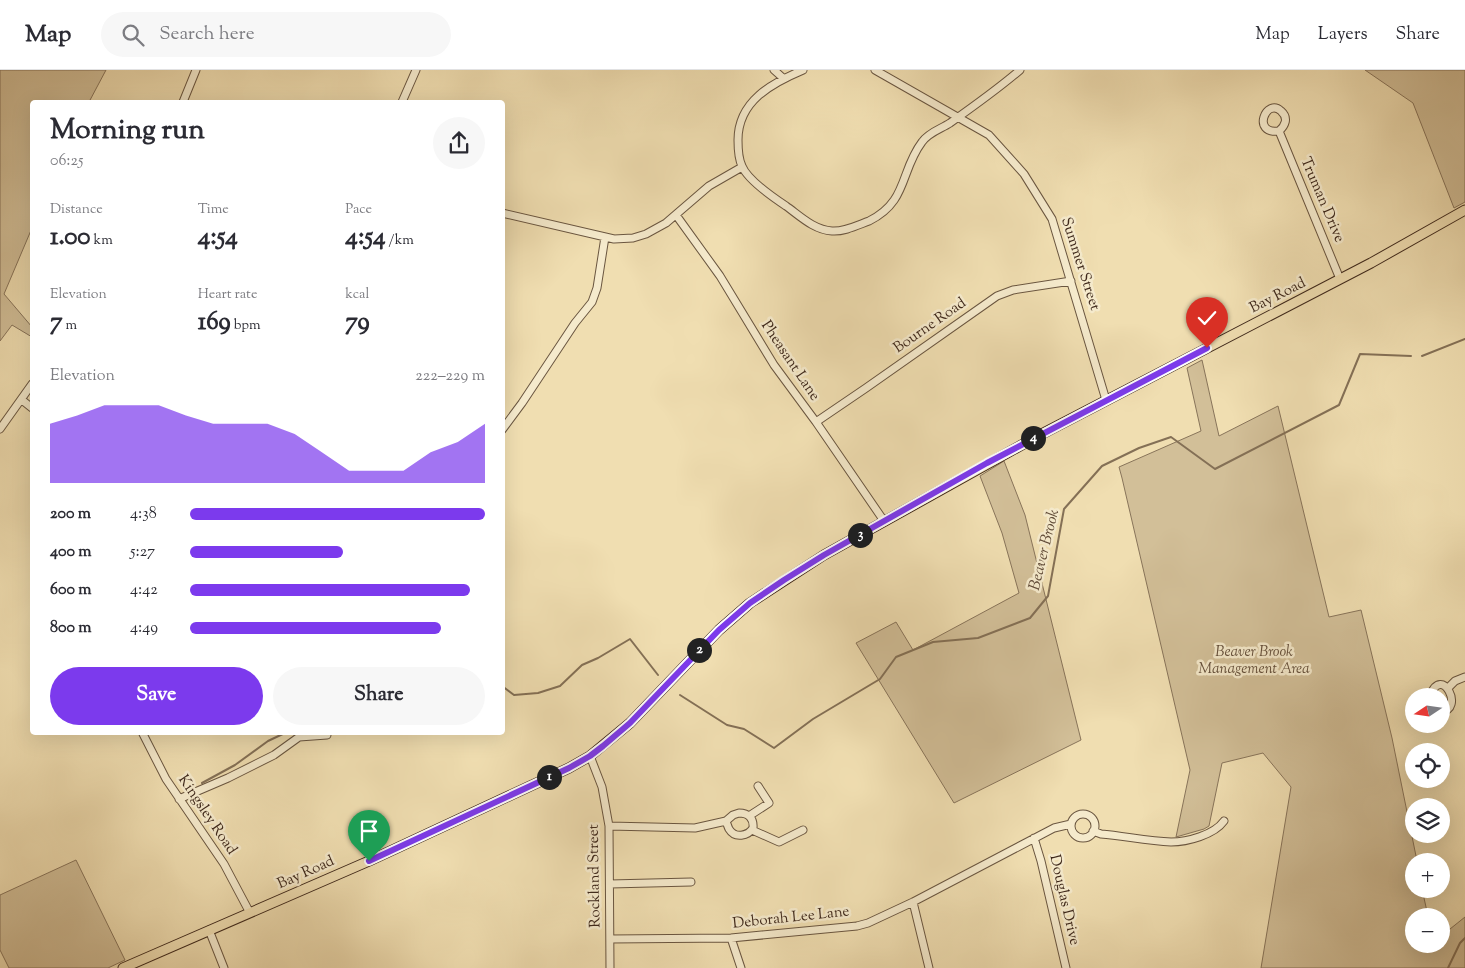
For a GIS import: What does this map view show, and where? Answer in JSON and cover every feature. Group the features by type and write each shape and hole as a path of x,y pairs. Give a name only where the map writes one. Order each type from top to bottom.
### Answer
{"main road":[{"name":"Bay Road","path":"124,968 369,861 569,768 590,756 630,723 719,630 750,603 824,555 1003,454 1340,279 1465,210"}],"street":[{"path":"184,100 196,70"},
{"path":"403,100 416,70"},
{"path":"774,70 782,78"},
{"path":"803,70 782,78 767,87 749,104 738,131 738,148 742,167 764,190 805,221 826,230 840,230 869,220 881,214 892,205 897,198 914,156 927,136 958,117 1020,70"},
{"name":"Summer Street","path":"875,70 989,135 1024,174 1052,219 1106,400"},
{"name":"Truman Drive","path":"1278,131 1340,279"},
{"path":"505,214 614,239 646,234 666,223 709,186 742,167"},
{"name":"Pheasant Lane","path":"676,215 720,276 774,365 816,422 884,522"},
{"path":"505,426 575,323 592,302 597,288 605,237"},
{"name":"Bourne Road","path":"816,422 997,296 1013,290 1071,281"},
{"path":"0,429 30,387"},
{"path":"22,400 30,406"},
{"path":"1449,686 1465,677"},
{"path":"1436,688 1444,685 1454,690 1456,702 1450,709"},
{"name":"Kingsley Road","path":"144,735 166,779 224,864 250,913"},
{"path":"179,799 274,754 299,737 327,735"},
{"name":"Rockland Street","path":"590,756 602,787 610,826 610,968"},
{"path":"749,816 769,803 758,786"},
{"path":"610,826 694,828 726,821 736,814 742,813 749,816 754,824 752,830 745,835 730,831 726,821"},
{"name":"Deborah Lee Lane","path":"610,939 731,938 857,926 868,923 913,902 1054,828 1071,824 1076,815 1085,814 1089,816 1094,822 1093,831"},
{"path":"1071,824 1072,832 1078,837 1086,837 1093,831 1101,834 1173,842 1213,831 1224,821"},
{"path":"752,830 779,842 803,830"},
{"name":"Douglas Drive","path":"1034,838 1066,968"},
{"path":"610,884 691,882"},
{"path":"913,902 929,968"},
{"path":"209,930 224,968"},
{"path":"731,938 741,968"}],"green space":[{"path":"0,70 106,70 90,100 30,100 30,233 4,294 30,325 30,336 12,325 0,341"},
{"path":"1365,70 1465,70 1465,202 1454,208 1413,103"},
{"name":"Beaver Brook Management Area","path":"1202,360 1219,436 1278,406 1329,617 1361,610 1392,738 1405,802 1405,843 1413,843 1415,853 1405,853 1405,898 1424,898 1426,908 1405,908 1405,953 1450,953 1450,929 1465,917 1465,968 1261,968 1291,787 1263,753 1222,763 1209,826 1176,837 1190,770 1119,467 1201,431 1187,368"},
{"path":"1004,461 1025,515 1081,740 954,803 856,643 896,622 913,650 1019,593 1002,533 980,476"},
{"path":"76,860 125,960 108,968 9,968 0,950 0,895"}],"waterway":[{"name":"Beaver Brook","path":"1422,356 1465,339"},
{"name":"Beaver Brook","path":"680,695 727,725 744,729 774,748 813,719 880,679 896,657 933,642 978,638 1030,618 1048,596 1064,509 1102,466 1139,448 1171,437 1215,469 1339,405 1360,354 1411,356"},
{"name":"Beaver Brook","path":"505,688 514,695 538,693 560,686 582,665 630,639 658,675"},
{"name":"Beaver Brook","path":"202,783 235,765 268,741 281,735"},
{"path":"1448,968 1460,943 1465,938"}],"route":[{"path":"369,861 569,768 590,756 630,723 719,630 750,603 784,580 941,488 1207,348"}]}
